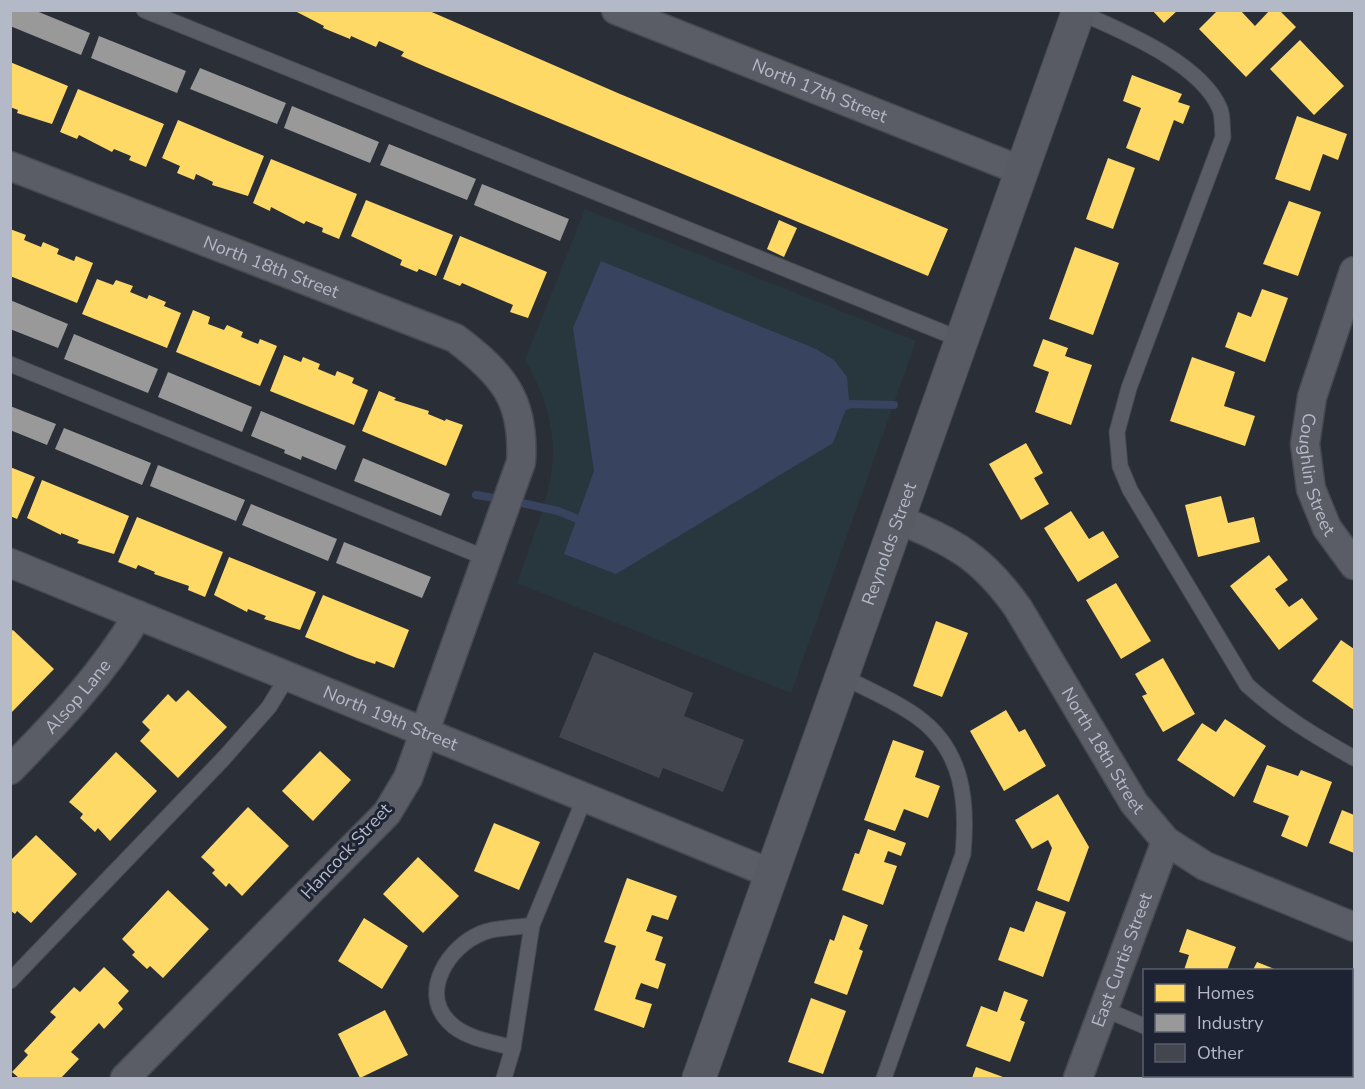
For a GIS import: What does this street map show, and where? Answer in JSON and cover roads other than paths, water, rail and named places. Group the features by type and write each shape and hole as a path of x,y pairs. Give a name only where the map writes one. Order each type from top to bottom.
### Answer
{"main road":[{"name":"Reynolds Street","path":"699,1078 1079,11"}],"street":[{"name":"North 17th Street","path":"616,10 1022,171"},
{"name":"North 18th Street","path":"10,166 455,338 477,354 514,398"},
{"name":"Coughlin Street","path":"1354,271 1312,398 1305,444 1311,489 1327,528 1354,565"},
{"name":"Hancock Street","path":"125,1078 387,813 408,778 521,462 521,423 514,398"},
{"name":"North 18th Street","path":"898,519 948,540 975,558 997,579 1030,627 1134,803 1167,841 1205,866 1354,927"},
{"name":"North 19th Street","path":"10,563 772,874"},
{"name":"Alsop Lane","path":"10,770 82,695 116,653 138,615"},
{"name":"East Curtis Street","path":"1078,1078 1167,841"}],"lane":[{"path":"144,10 962,340"},
{"path":"1079,11 1160,50 1209,89 1221,111 1223,136 1129,388 1117,432 1120,466 1130,490 1247,685 1271,707 1302,729 1354,758"},
{"path":"10,364 486,558"},
{"path":"10,981 224,758 269,707 288,676"},
{"path":"842,676 916,716 944,743 959,775 966,815 963,854 884,1078"},
{"path":"504,1078 513,1048 532,925 585,797"},
{"path":"513,1048 471,1036 448,1022 438,1001 437,981 450,955 482,933 532,925"},
{"path":"1104,1009 1143,1026"}],"water":[{"path":"601,261 816,349 834,360 847,377 849,401 833,443 616,574 564,554 594,471 573,328"}],"waterway":[{"path":"840,408 850,404 894,405"},
{"path":"476,495 501,499"},
{"path":"513,501 558,511 585,522"}]}
